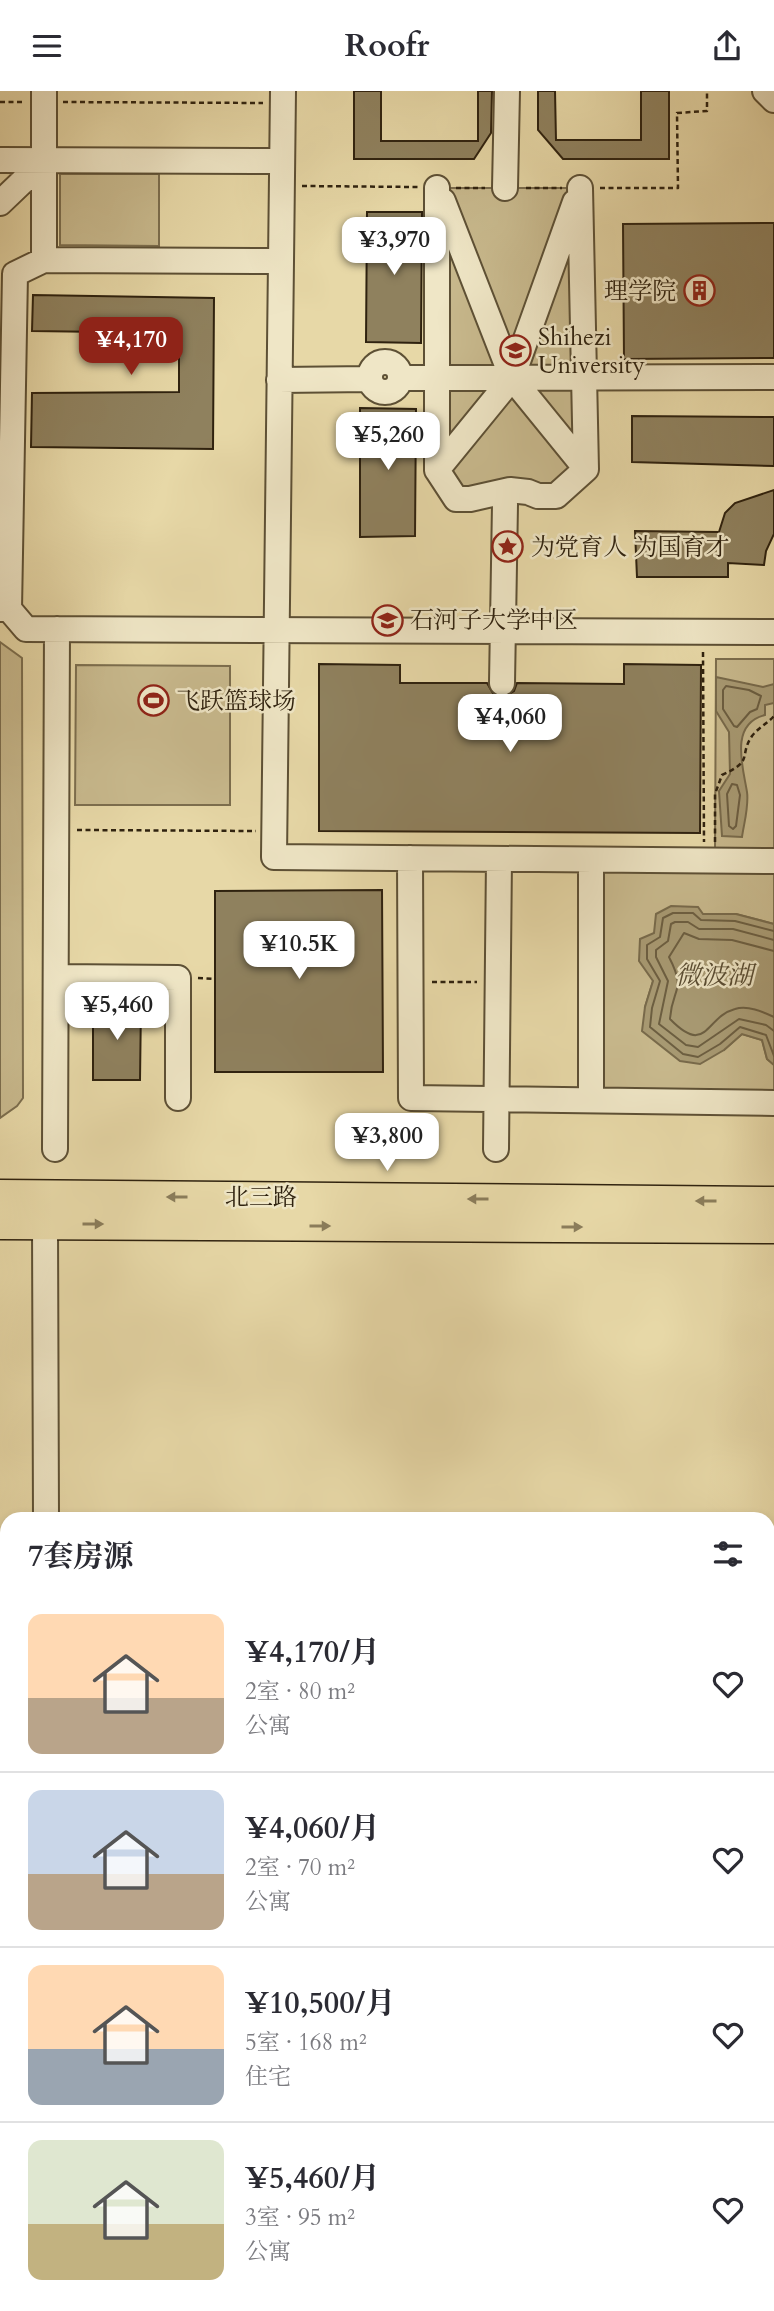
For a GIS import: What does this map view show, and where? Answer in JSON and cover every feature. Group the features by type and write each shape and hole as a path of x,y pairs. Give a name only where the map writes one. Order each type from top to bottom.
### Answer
{"main road":[{"name":"北三路","path":"0,1195 774,1202"},
{"name":"北三路","path":"0,1224 774,1228"}],"lane":[{"path":"505,188 507,91"},
{"path":"765,91 774,100"},
{"path":"44,96 44,260"},
{"path":"283,97 274,857 774,861"},
{"path":"0,160 282,173"},
{"path":"0,203 45,160"},
{"path":"437,188 512,378 586,469"},
{"path":"437,188 437,470 456,499 470,499 510,490 538,496 556,496 586,469"},
{"path":"580,188 586,469"},
{"path":"437,470 512,378 580,188"},
{"path":"281,261 44,260 15,274 7,345 5,609 26,629 774,632"},
{"path":"279,380 370,379 374,387 386,392 397,387 401,378 774,377"},
{"path":"502,683 505,504"},
{"path":"55,1149 57,629"},
{"path":"410,858 411,1098 774,1103"},
{"path":"496,1149 499,859"},
{"path":"591,1100 592,860"},
{"path":"56,977 178,978 178,1098"},
{"path":"46,1224 46,1512"}],"path":[{"path":"282,173 437,188 678,188 677,113 707,111 707,91"},
{"path":"0,102 44,96 283,97"},
{"path":"703,631 709,860"},
{"path":"709,860 715,794 722,775 736,769 745,760 752,736 774,716"},
{"path":"56,830 274,831"},
{"path":"411,982 498,982"}],"shaded area":[{"path":"60,174 159,174 159,246 60,245"},
{"path":"437,188 580,188 586,469 552,490 456,499 437,470"},
{"path":"0,642 22,658 23,1098 0,1118"},
{"path":"716,659 774,659 774,850 715,850"},
{"name":"飞跃篮球场","path":"76,665 230,666 230,805 75,805"},
{"path":"603,871 774,871 774,924 736,914 703,914 653,981 645,1007 724,1050 742,1034 762,1040 767,1059 774,1065 774,1094 602,1090"}],"water":[{"path":"716,677 763,687 774,684 774,703 765,705 765,715 746,727 742,737 741,759 747,809 742,837 722,836 719,791 730,774 729,732 716,711"},
{"name":"微波湖","path":"671,906 698,907 703,914 736,914 774,924 774,1065 767,1059 762,1040 742,1034 724,1050 700,1064 680,1061 642,1031 645,1007 653,981 639,961 640,939 654,933 656,914"}],"building":[{"path":"354,91 381,91 381,141 478,141 478,91 492,91 491,133 474,159 354,159"},
{"path":"538,91 555,91 556,140 641,140 641,91 669,91 669,159 563,159 538,130"},
{"path":"367,212 422,212 421,343 366,342"},
{"name":"理学院","path":"774,223 774,358 624,359 623,224"},
{"path":"33,295 214,298 213,449 31,447 32,393 179,392 179,333 32,331"},
{"path":"360,408 416,409 415,536 360,537"},
{"path":"632,416 774,417 774,466 632,462"},
{"path":"774,490 774,534 766,551 764,565 728,563 728,577 637,577 635,531 719,532 725,513 735,503"},
{"path":"319,664 400,665 400,683 487,683 494,695 502,698 514,691 517,683 624,684 624,664 701,665 700,833 319,831"},
{"path":"382,890 383,1072 215,1072 215,891"},
{"path":"93,1004 141,1004 140,1080 93,1080"}],"place":[{"name":"理学院","path":"699,291"},
{"name":"Shihezi University","path":"515,351"},
{"name":"为党育人 为国育才","path":"508,547"},
{"name":"石河子大学中区","path":"387,620"},
{"name":"飞跃篮球场","path":"153,701"}]}
